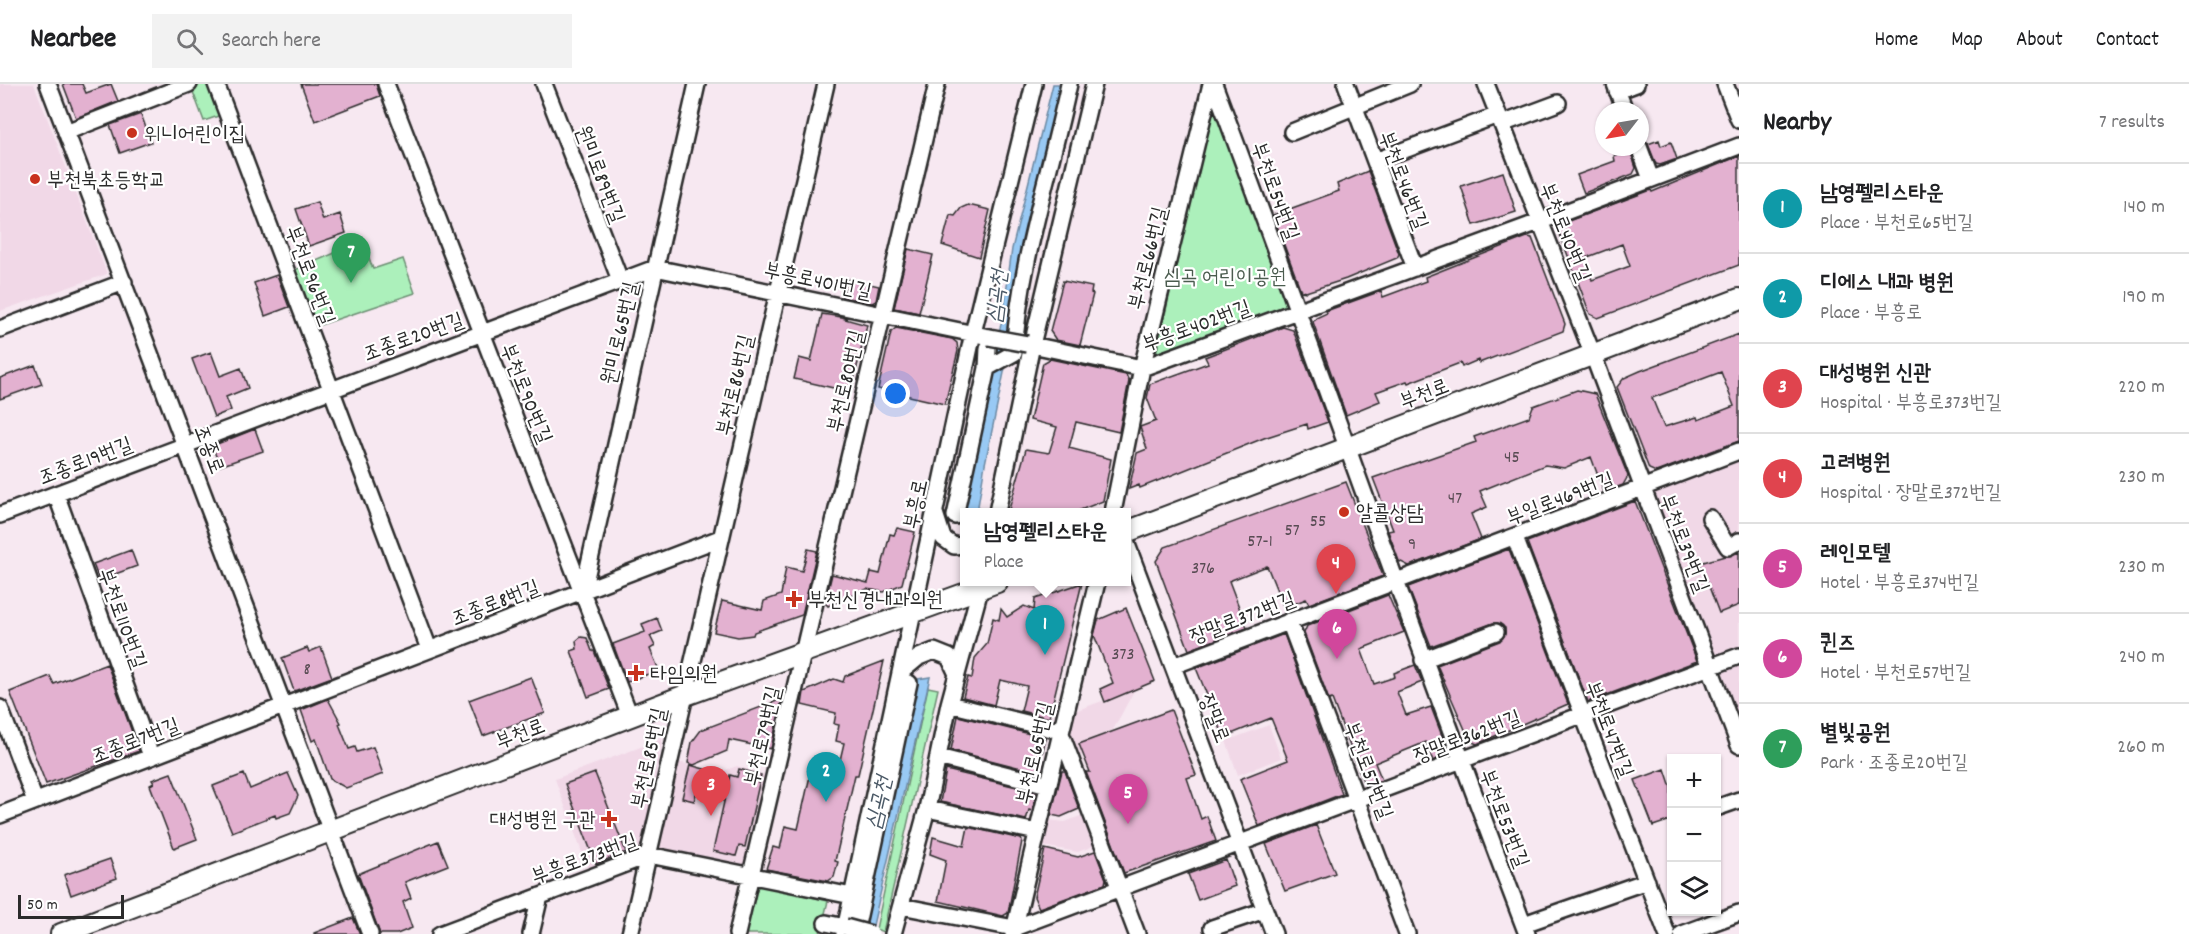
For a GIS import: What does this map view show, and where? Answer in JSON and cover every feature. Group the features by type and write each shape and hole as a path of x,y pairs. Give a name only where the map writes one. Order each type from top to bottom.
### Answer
{"main road":[{"name":"부천로","path":"1131,530 1739,299"},
{"name":"부천로","path":"61,934 630,716 982,586"}],"street":[{"name":"조종로","path":"48,84 333,830 370,934"},
{"path":"66,132 189,84"},
{"name":"부천로96번길","path":"216,84 429,649"},
{"name":"부천로90번길","path":"386,84 630,716"},
{"name":"원미로89번길","path":"544,84 620,280"},
{"name":"원미로65번길","path":"583,591 697,84"},
{"name":"부천로86번길","path":"683,696 826,84"},
{"name":"부천로80번길","path":"803,652 937,84"},
{"name":"부흥로","path":"849,932 852,896 905,677 914,612 973,333 1034,84"},
{"path":"987,368 1014,354 1016,322 1029,239 1043,194 1069,84"},
{"name":"부천로54번길","path":"1213,84 1299,310 1346,448"},
{"name":"부천로66번길","path":"1114,508 1142,368 1213,84"},
{"name":"부천로46번길","path":"1346,84 1415,268"},
{"path":"1292,132 1410,84"},
{"name":"부천로40번길","path":"1486,84 1593,355"},
{"path":"1621,102 1616,88 1636,84"},
{"path":"1725,84 1739,120"},
{"path":"998,508 1087,85"},
{"path":"1375,161 1558,103"},
{"name":"부흥로402번길","path":"1032,345 1142,368 1739,146"},
{"path":"1642,156 1651,179"},
{"name":"조종로20번길","path":"185,444 655,268"},
{"name":"부흥로401번길","path":"655,268 1032,345"},
{"path":"0,330 124,282"},
{"path":"955,516 987,368 988,348"},
{"name":"부천로39번길","path":"1593,355 1739,745"},
{"name":"조종로19번길","path":"0,515 185,444"},
{"name":"부천로53번길","path":"1346,448 1423,660 1526,929 1647,881"},
{"name":"부일로469번길","path":"1394,582 1739,452"},
{"name":"부천로110번길","path":"56,494 151,756"},
{"path":"934,513 943,538 954,546 960,545"},
{"path":"1710,519 1728,547 1739,541"},
{"name":"조종로8번길","path":"285,705 720,538"},
{"name":"부천로47번길","path":"1515,538 1667,934"},
{"name":"장말로","path":"1131,555 1274,934"},
{"name":"장말로372번길","path":"1173,666 1394,582"},
{"path":"893,934 927,809 957,674 986,586"},
{"name":"부천로65번길","path":"1015,932 1060,731 1096,586"},
{"name":"부천로57번길","path":"1289,621 1407,934"},
{"path":"1423,660 1496,632"},
{"path":"849,932 890,783 905,677 920,657 934,651 949,657 957,674"},
{"name":"부천로79번길","path":"737,934 803,652"},
{"name":"장말로362번길","path":"1015,932 1120,889 1739,656"},
{"name":"부천로85번길","path":"630,934 683,696"},
{"path":"949,704 1060,731 1137,934"},
{"name":"조종로7번길","path":"0,814 285,705"},
{"path":"0,708 35,801"},
{"path":"938,757 1048,785"},
{"path":"1721,806 1739,800"},
{"path":"927,809 1037,832"},
{"name":"부흥로373번길","path":"440,934 649,855 852,896"},
{"path":"531,934 540,896"},
{"path":"901,906 1015,932"},
{"path":"1212,928 1265,910"},
{"path":"1682,934 1739,913"},
{"path":"826,923 849,932 871,934"}],"shaded area":[{"name":"부천북초등학교","path":"0,84 34,84 107,274 0,311"},
{"path":"1739,454 1739,743 1645,491"},
{"path":"1135,689 1113,730 1079,744 1083,755 1076,757 1067,734 1072,712"},
{"path":"1269,725 1281,758 1238,775 1226,741"},
{"name":"대성병원 구관","path":"662,739 640,858 591,877 555,779"},
{"path":"669,760 721,772 737,766 774,778 751,874 649,855"},
{"path":"1083,815 1096,845 1078,852 1042,846 1048,820 1065,822"}],"green space":[{"path":"190,84 216,84 227,113 204,121"},
{"name":"심곡 어린이공원","path":"1214,98 1289,306 1156,354 1213,103"},
{"path":"363,241 373,269 403,259 415,293 308,329 288,273"},
{"path":"928,687 938,689 883,932 876,929"},
{"path":"756,884 828,901 820,934 745,934"}],"water":[{"path":"1053,84 1064,84 978,508 960,508 960,523 956,524 964,475 1003,316 1012,249"},
{"path":"930,677 871,934 858,934 918,679"}],"building":[{"path":"63,84 82,84 86,93 111,84 118,101 76,118"},
{"path":"301,84 376,84 380,96 315,121"},
{"path":"141,114 151,142 120,153 110,125"},
{"path":"1659,140 1661,146 1671,142 1677,159 1660,165 1656,164 1649,144"},
{"path":"1614,156 1632,156 1636,168 1633,174 1584,193 1577,175 1615,161"},
{"path":"1739,156 1739,265 1598,318 1590,314 1559,232 1563,223 1651,190 1652,192","holes":["1622,244 1630,266 1592,280 1585,258"]},
{"path":"1368,171 1399,254 1397,258 1346,279 1306,292 1301,291 1273,215 1339,191 1337,184"},
{"path":"1503,172 1516,212 1474,225 1461,186"},
{"path":"317,202 323,220 340,214 346,233 309,246 296,209"},
{"path":"968,205 990,210 979,257 942,245 950,215 955,216 961,208"},
{"path":"1527,237 1532,238 1565,324 1563,331 1479,363 1478,360 1462,367 1460,363 1408,383 1407,381 1376,392 1380,401 1346,415 1313,322 1316,318 1327,313 1326,311 1381,291 1383,297 1426,281 1425,277"},
{"path":"908,249 933,255 919,313 894,308"},
{"path":"277,275 289,307 265,316 254,283"},
{"path":"848,279 879,286 876,301 872,303 842,297"},
{"path":"1063,281 1092,287 1091,293 1093,294 1080,345 1056,340 1050,331"},
{"path":"822,314 848,318 845,319 867,325 851,392 794,379 799,358 811,361"},
{"path":"1283,327 1293,330 1328,422 1308,429 1307,424 1264,438 1140,488 1139,485 1129,489 1137,453 1147,449 1140,427 1156,421 1147,398 1150,384 1208,363 1205,357"},
{"path":"896,328 952,339 957,343 958,351 945,404 878,389 891,332"},
{"path":"1739,334 1739,441 1656,472 1649,469 1617,387 1624,378","holes":["1721,372 1734,406 1698,420 1697,417 1664,427 1652,398"]},
{"path":"211,352 220,376 241,368 248,388 226,397 231,410 214,417 192,359"},
{"path":"1050,359 1126,375 1129,381 1119,432 1076,422 1069,448 1111,459 1103,501 1086,508 1009,508 1026,449 1049,453 1057,427 1030,420 1043,363"},
{"path":"35,365 42,384 0,399 0,378"},
{"path":"1577,390 1595,394 1628,476 1623,485 1604,492 1591,457 1564,468 1545,465 1480,491 1487,507 1471,514 1481,539 1409,566 1399,561 1388,531 1393,530 1373,478 1476,442 1474,437 1529,417 1533,406"},
{"path":"255,429 263,451 220,466 212,446"},
{"path":"1346,482 1383,576 1309,604 1306,599 1284,608 1267,566 1229,581 1247,628 1189,650 1156,561 1165,547"},
{"path":"1635,501 1697,661 1588,702 1527,542"},
{"path":"897,528 915,532 902,584 884,592 867,589 828,606 825,603 832,574 868,583 871,572 880,574 890,534 894,535"},
{"path":"808,549 817,551 802,615 754,632 753,635 738,637 714,632 722,601 762,610 764,601 781,595 786,567 802,571"},
{"path":"1509,549 1568,704 1477,744 1470,741 1437,665 1500,641 1505,634 1505,628 1498,623 1493,623 1431,646 1408,587"},
{"path":"131,550 137,566 99,580 93,564"},
{"path":"1739,552 1739,605 1719,613 1700,563"},
{"path":"1073,586 1081,586 1049,718 1021,711 1027,686 1000,680 994,705 963,697 968,677 972,678 975,658 987,644 993,618 999,620 1001,609 1007,617 1024,606 1034,610 1035,599"},
{"path":"1388,595 1404,632 1361,649 1374,684 1395,677 1394,673 1415,665 1422,682 1397,692 1406,715 1431,707 1449,754 1433,761 1426,742 1375,763 1382,780 1365,786 1304,633 1307,626"},
{"path":"1126,608 1155,681 1105,702 1100,689 1113,683 1094,635 1098,620"},
{"path":"657,618 662,631 650,636 655,646 650,649 659,670 627,682 613,644 645,632 642,624"},
{"path":"1284,634 1342,794 1259,826 1240,779 1288,760 1271,718 1224,737 1196,668"},
{"path":"581,637 587,638 594,651 609,689 588,697 571,651 577,649 576,641"},
{"path":"321,647 332,677 294,691 282,658 307,648 309,652"},
{"path":"884,661 858,775 855,775 835,861 838,862 834,877 828,881 766,869 773,847 780,849 785,826 798,829 812,767 837,773 844,743 836,741 839,725 834,724 836,713 802,705 804,692 834,679 843,682 845,676"},
{"path":"107,664 139,751 46,784 10,692 50,676 54,684"},
{"path":"531,677 545,713 483,736 469,700"},
{"path":"328,699 341,723 339,724 349,749 355,747 357,752 373,747 383,774 346,788 330,779 316,739 312,741 301,710"},
{"path":"782,699 771,749 729,740 727,751 694,765 688,763 692,742 701,730"},
{"path":"1171,710 1196,775 1187,778 1201,819 1207,816 1216,841 1124,873 1086,772 1090,772 1079,744"},
{"path":"958,716 1046,738 1038,770 1042,770 1041,773 951,750"},
{"path":"690,765 708,770 705,784 701,783 698,787 694,801 682,798"},
{"path":"739,769 761,775 745,847 739,846 736,856 713,851 730,775 737,777"},
{"path":"1665,769 1667,821 1653,826 1635,780"},
{"path":"946,770 1037,792 1032,811 1029,810 1026,820 940,802"},
{"path":"1062,771 1065,771 1079,809 1061,817 1051,815"},
{"path":"171,773 197,839 174,848 150,785 154,783 152,780"},
{"path":"288,773 298,796 290,813 276,818 275,815 232,832 213,786 244,774 250,789"},
{"path":"595,773 626,852 596,864 565,784"},
{"path":"1316,825 1335,873 1285,891 1266,844"},
{"path":"968,827 1022,841 1008,913 1003,916 938,901 946,860 930,854 933,837 964,846"},
{"path":"438,841 448,865 405,882 411,898 403,902 412,928 397,934 380,934 358,874"},
{"path":"1045,849 1078,857 1095,851 1106,879 1105,884 1039,908 1034,897"},
{"path":"110,859 117,878 71,895 64,875"},
{"path":"1226,860 1235,886 1198,900 1188,874"},
{"path":"353,918 360,934 314,934 314,933"}],"place":[{"name":"위니어린이집","path":"132,133"},
{"name":"부천북초등학교","path":"35,179"},
{"name":"별빛공원","path":"351,283"},
{"name":"알콜상담","path":"1344,512"},
{"name":"고려병원","path":"1336,594"},
{"name":"부천신경내과의원","path":"794,599"},
{"name":"남영펠리스타운","path":"1045,655"},
{"name":"퀸즈","path":"1337,659"},
{"name":"타임의원","path":"636,673"},
{"name":"디에스 내과 병원","path":"826,802"},
{"name":"대성병원 신관","path":"711,816"},
{"name":"대성병원 구관","path":"609,819"},
{"name":"레인모텔","path":"1128,824"}],"water label":[{"name":"심곡천","path":"995,296"},
{"name":"심곡천","path":"877,802"}]}
